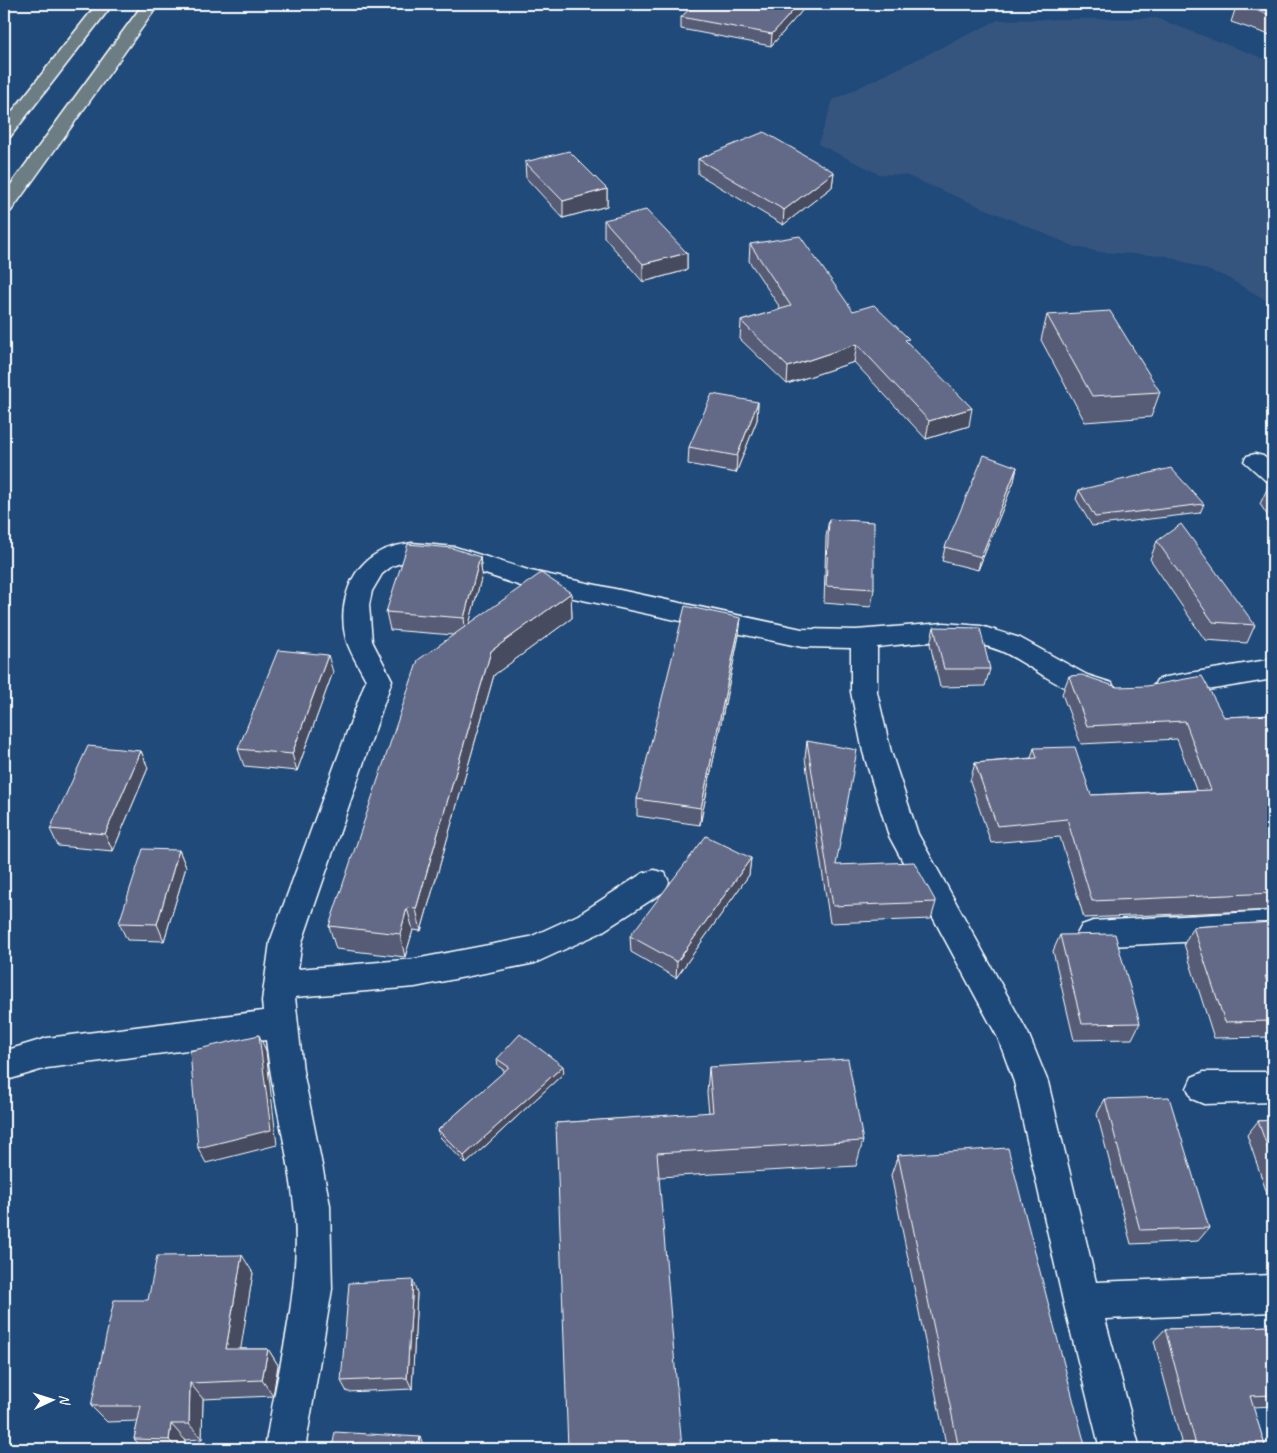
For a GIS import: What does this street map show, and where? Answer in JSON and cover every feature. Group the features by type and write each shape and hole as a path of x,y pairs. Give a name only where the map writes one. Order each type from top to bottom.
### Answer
{"highway":[{"path":"4,133 105,4"},
{"path":"4,207 152,4"}],"street":[{"path":"1255,461 1273,475"},
{"path":"285,1449 313,1289 312,1205 286,1071 278,1001 286,942 379,680 358,636 357,616 363,579 377,564 394,554 414,551 437,553 485,564 527,579 802,638 864,638 944,632 981,634 1011,645 1078,682 1110,693 1134,692 1273,669"},
{"path":"864,638 864,692 877,752 904,836 1012,1033 1032,1082 1082,1301 1120,1449"},
{"path":"280,984 415,973 535,950 589,924 654,882"},
{"path":"1093,934 1273,924"},
{"path":"4,1066 47,1053 281,1023"},
{"path":"1204,1088 1273,1087"},
{"path":"1082,1301 1273,1293"}],"shaded area":[{"path":"1156,18 1273,62 1273,304 1224,276 1167,256 1099,252 1076,247 905,175 879,174 818,144 833,100 998,20"}],"building":[{"path":"695,4 799,4 772,34 681,17"},
{"path":"1237,4 1273,4 1273,16"},
{"path":"764,132 834,172 784,210 698,159"},
{"path":"569,151 607,189 563,201 525,162"},
{"path":"646,210 687,253 643,264 604,220"},
{"path":"800,236 853,311 874,305 909,339 905,340 972,408 929,421 857,344 788,367 741,321 791,306 750,244"},
{"path":"1110,311 1160,392 1092,396 1047,315"},
{"path":"712,394 758,402 737,456 689,447"},
{"path":"984,455 1017,467 981,557 945,547"},
{"path":"1171,468 1204,504 1095,517 1079,490"},
{"path":"1273,485 1273,496 1268,487"},
{"path":"829,519 874,522 874,589 826,586"},
{"path":"1181,524 1255,625 1213,622 1157,541"},
{"path":"408,544 452,548 480,557 464,618 386,612"},
{"path":"541,573 571,593 491,651 416,909 407,908 400,934 329,926 418,660"},
{"path":"685,606 741,618 701,808 637,799"},
{"path":"934,627 980,628 990,669 944,669"},
{"path":"278,650 328,655 292,754 238,749"},
{"path":"1082,675 1117,687 1147,686 1202,676 1224,717 1273,715 1273,893 1092,901 1067,819 997,826 975,763 1037,758 1034,748 1075,747 1091,795 1211,790 1185,721 1087,726 1069,676"},
{"path":"807,741 857,750 836,865 914,862 936,902 833,906"},
{"path":"88,746 141,751 105,834 50,829"},
{"path":"706,836 751,858 677,962 630,936"},
{"path":"143,849 179,850 157,924 119,923"},
{"path":"1273,922 1273,976 1265,976 1273,999 1273,1021 1225,1022 1193,927"},
{"path":"1115,934 1140,1023 1082,1024 1060,935"},
{"path":"520,1034 563,1066 464,1156 438,1130 509,1067 497,1059"},
{"path":"259,1035 271,1130 198,1148 190,1051"},
{"path":"848,1059 863,1141 657,1153 682,1449 568,1449 556,1123 713,1112 709,1067"},
{"path":"1169,1097 1209,1228 1140,1230 1105,1099"},
{"path":"1273,1120 1273,1163 1258,1121"},
{"path":"1008,1148 1086,1449 959,1449 898,1155"},
{"path":"242,1255 226,1349 268,1349 262,1380 190,1383 189,1424 171,1424 169,1440 134,1439 141,1406 91,1406 114,1300 148,1300 157,1256"},
{"path":"413,1280 407,1378 341,1381 349,1283"},
{"path":"1273,1326 1273,1395 1250,1396 1266,1449 1197,1449 1165,1329"},
{"path":"335,1432 420,1437 418,1449 332,1449"}]}
